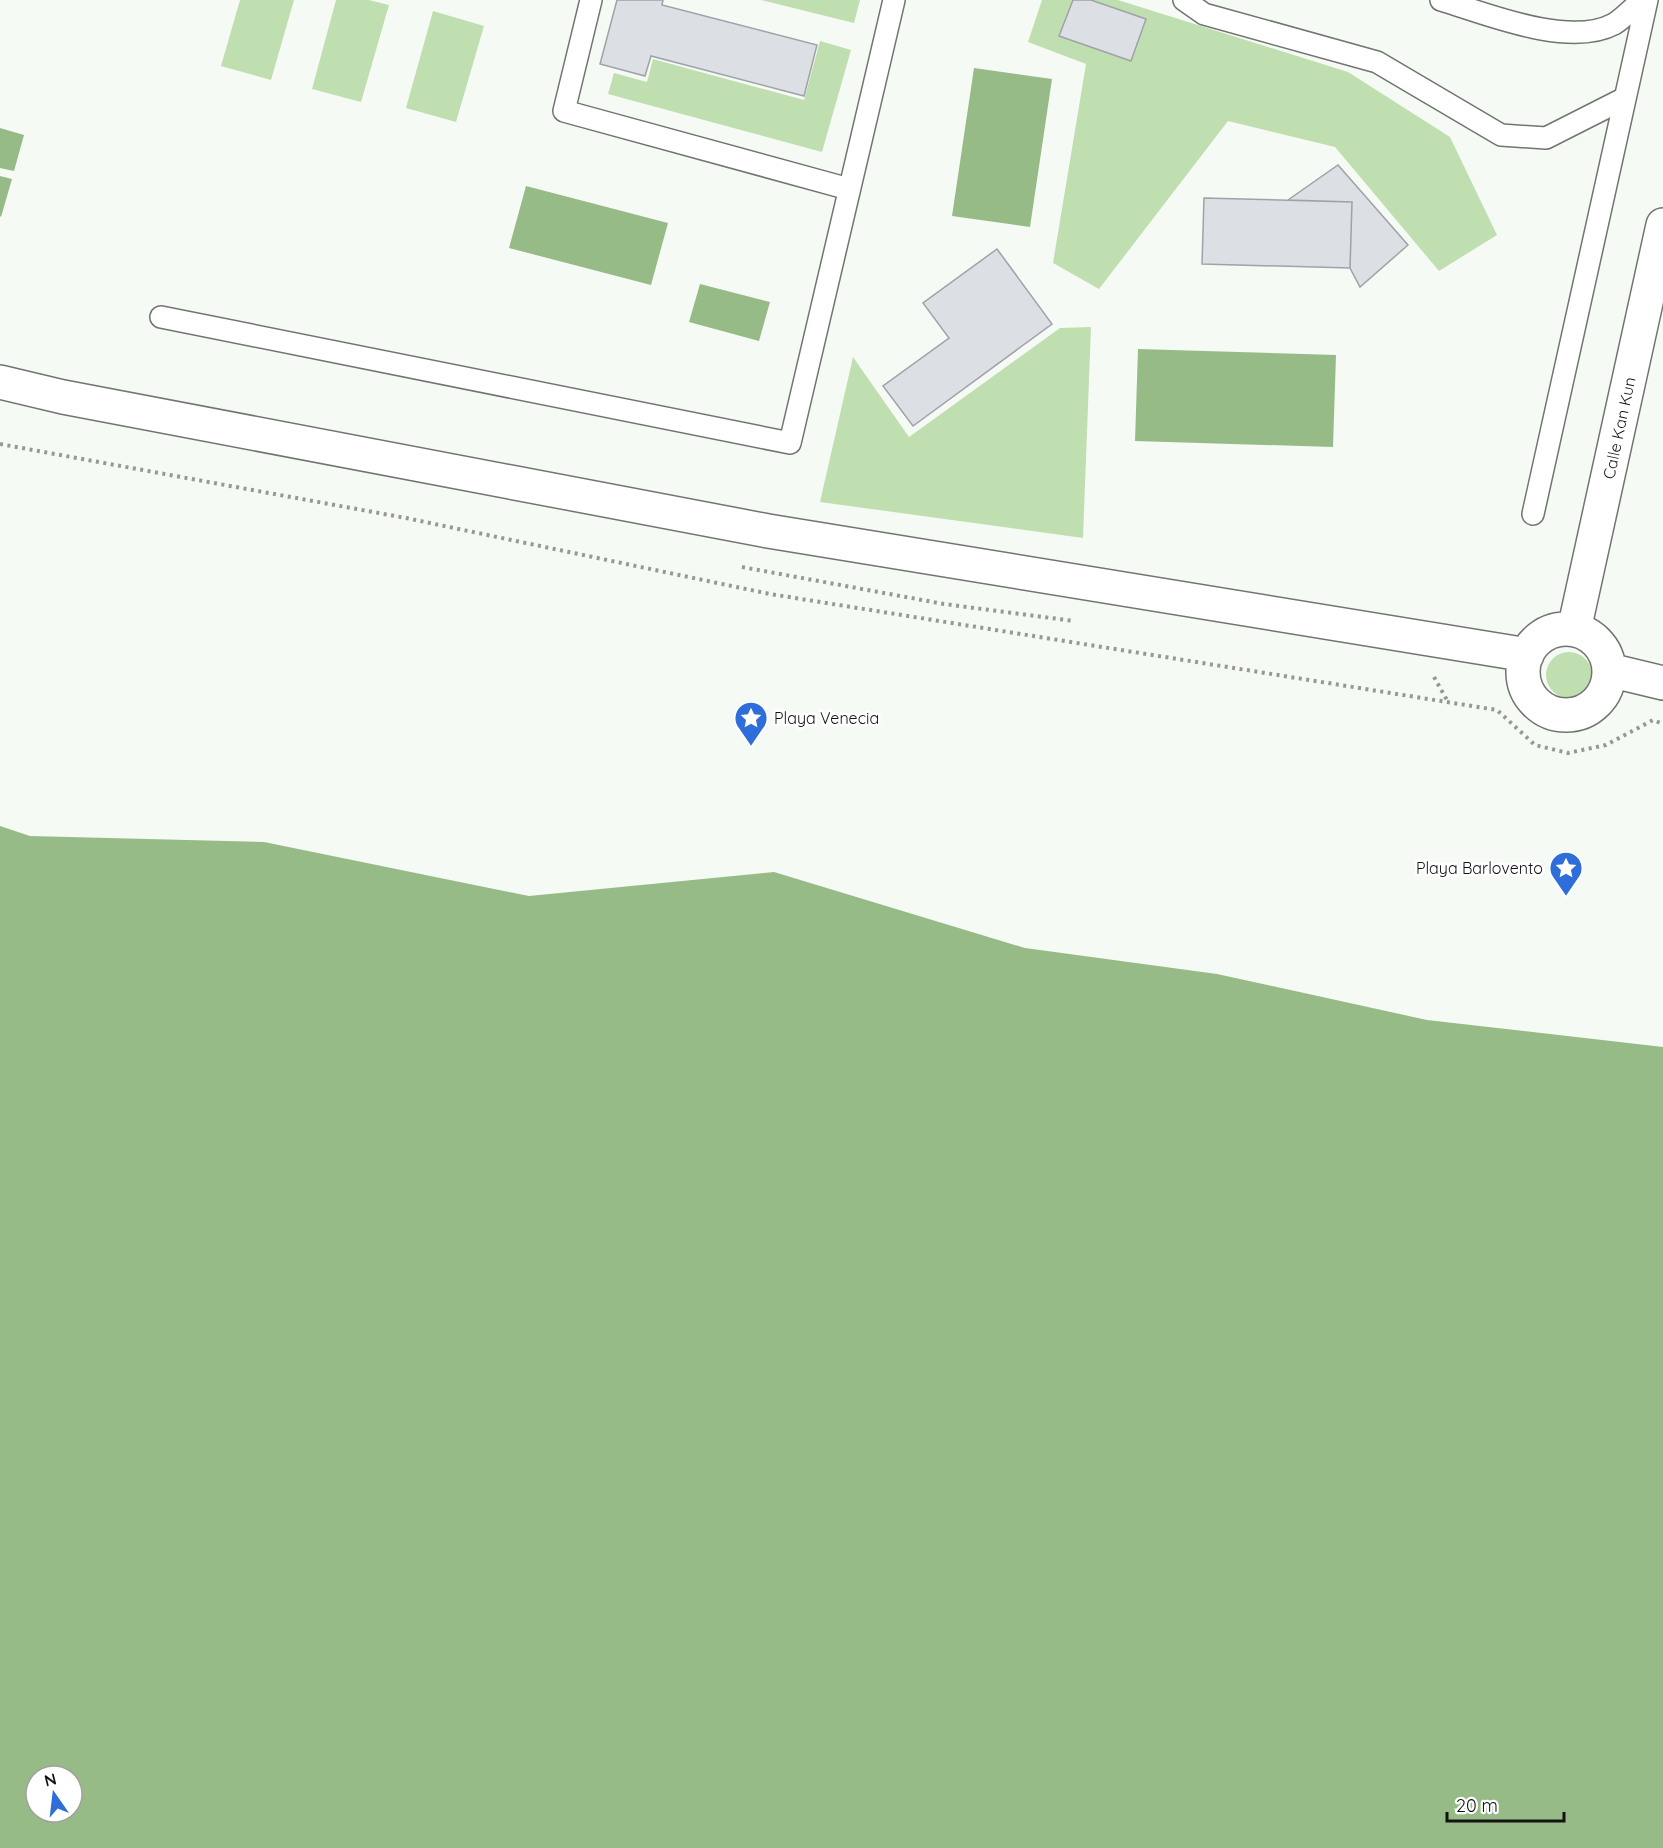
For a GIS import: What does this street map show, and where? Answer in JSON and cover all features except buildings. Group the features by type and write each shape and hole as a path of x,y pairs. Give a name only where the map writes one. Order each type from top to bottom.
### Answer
{"street":[{"name":"Calle Kan Kun","path":"1574,630 1663,225"},
{"path":"0,382 63,397 768,531 1527,655"},
{"path":"1560,630 1574,630 1599,644 1606,656 1609,670 1608,684 1592,707 1572,715 1551,713 1539,706 1529,695 1524,682 1523,668 1527,655 1535,642 1546,634 1560,630"},
{"path":"1609,670 1663,683"}],"lane":[{"path":"591,0 564,111 849,189"},
{"path":"161,317 790,443 894,0"},
{"path":"1184,0 1204,14 1377,62 1501,135 1546,138 1625,98"},
{"path":"1441,0 1529,26 1572,35 1614,24 1642,0"},
{"path":"1533,513 1647,0"}],"path":[{"path":"0,444 406,518 770,594 1497,710 1536,745 1568,753 1606,745 1653,720 1663,724"}],"shaded area":[{"path":"240,0 294,0 271,80 221,66"},
{"path":"336,0 369,0 389,5 361,102 312,89"},
{"path":"761,0 860,0 854,23"},
{"path":"1042,0 1118,0 1348,72 1450,137 1497,235 1439,271 1335,147 1228,121 1099,289 1053,263 1086,64 1028,42"},
{"path":"433,11 484,26 456,122 406,108"},
{"path":"820,41 851,50 822,152 608,94 614,73 647,82 653,59 804,100"},
{"path":"974,68 1052,79 1030,227 952,216"},
{"path":"0,128 24,135 14,171 0,168"},
{"path":"0,176 12,179 1,217 0,216"},
{"path":"526,186 668,223 651,285 509,248"},
{"path":"700,284 770,302 759,341 689,322"},
{"path":"1091,327 1083,538 820,502 853,357 909,437 1060,328"},
{"path":"1138,349 1336,355 1333,447 1135,441"},
{"path":"1569,652 1585,659 1592,675 1585,691 1569,698 1553,691 1546,675 1553,659"},
{"path":"0,826 30,836 264,842 529,896 774,872 1025,948 1217,974 1427,1020 1663,1047 1663,1848 0,1848"}],"place":[{"name":"Playa Venecia","path":"751,747"},
{"name":"Playa Barlovento","path":"1566,897"}]}
